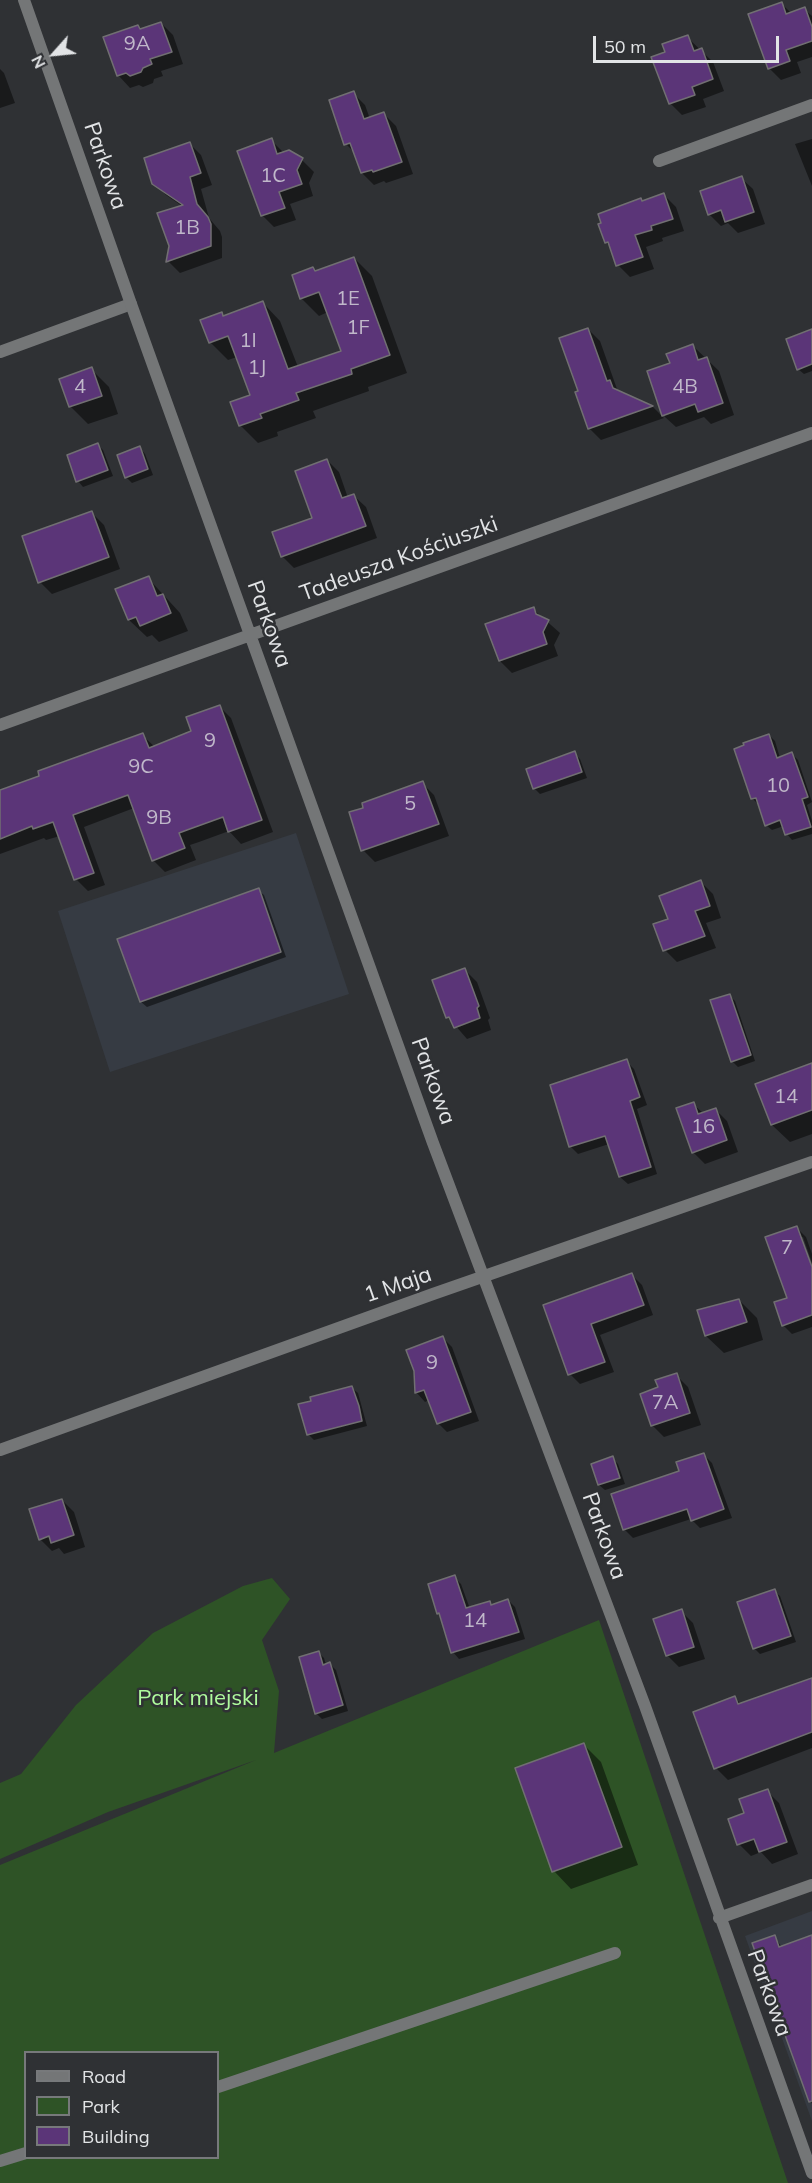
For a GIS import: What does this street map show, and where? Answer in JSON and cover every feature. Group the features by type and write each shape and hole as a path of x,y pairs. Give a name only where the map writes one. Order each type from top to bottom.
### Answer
{"street":[{"name":"Parkowa","path":"24,0 433,1143 640,1695 812,2173"},
{"path":"659,161 812,105"},
{"path":"0,352 131,304"},
{"name":"Tadeusza Kościuszki","path":"0,725 812,433"},
{"name":"1 Maja","path":"0,1450 433,1294 812,1162"},
{"path":"719,1918 812,1885"},
{"path":"219,2087 615,1953"},
{"path":"0,2161 24,2154"}],"shaded area":[{"path":"296,833 349,994 110,1072 58,911"},
{"path":"812,1911 812,2121 745,1936"}],"green space":[{"name":"Park miejski","path":"272,1578 290,1599 262,1640 279,1691 274,1753 599,1620 788,2183 0,2183 0,1865 256,1760 108,1812 0,1859 0,1783 21,1774 76,1705 153,1633 243,1586"}],"building":[{"path":"782,2 786,14 805,7 812,27 812,41 786,50 790,61 768,69 748,14"},
{"path":"161,22 172,52 150,59 152,64 143,68 141,72 130,76 126,73 117,76 103,37 138,25 140,29"},
{"path":"688,35 694,51 702,48 713,79 692,87 695,95 669,104 651,57 665,52 662,44"},
{"path":"354,91 364,119 384,112 402,162 373,172 372,170 361,173 350,143 344,145 329,100"},
{"path":"272,138 277,154 289,150 303,158 297,170 302,184 279,192 285,208 261,216 237,151"},
{"path":"190,142 201,173 190,177 197,204 211,224 211,246 166,262 169,246 157,213 183,205 152,184 144,158"},
{"path":"742,176 754,212 725,222 721,210 708,215 700,191"},
{"path":"664,193 673,219 651,226 652,230 635,235 643,257 616,266 608,242 605,243 598,224 601,223 598,214 641,198 642,201"},
{"path":"354,257 390,355 351,369 352,374 296,393 299,400 260,414 262,418 239,426 230,402 250,395 228,336 209,343 200,320 222,312 223,316 263,301 288,369 341,351 319,292 300,299 292,275 313,267 315,271"},
{"path":"588,328 607,381 610,380 613,388 653,406 588,429 575,392 578,391 559,338"},
{"path":"812,329 812,364 797,370 786,339"},
{"path":"693,344 698,360 707,357 723,403 698,412 695,404 662,416 647,371 670,363 666,354"},
{"path":"92,367 102,396 69,407 59,379"},
{"path":"98,443 108,470 76,482 67,455"},
{"path":"140,446 148,469 125,478 117,455"},
{"path":"327,459 342,498 354,494 366,526 281,557 272,532 312,518 295,471"},
{"path":"92,511 109,557 38,583 22,536"},
{"path":"149,576 157,596 163,594 171,613 140,626 136,617 128,620 115,589"},
{"path":"534,607 536,614 549,620 543,632 547,644 499,661 485,624"},
{"path":"220,705 262,820 228,832 223,817 187,830 179,833 185,848 152,861 128,795 73,815 94,873 74,880 53,822 33,829 32,826 0,839 0,790 39,776 38,771 143,733 149,748 191,731 186,717"},
{"path":"769,734 777,758 792,752 808,797 802,799 811,827 785,835 780,820 765,826 756,798 751,799 734,749 744,745 743,743"},
{"path":"575,751 582,772 533,789 526,769"},
{"path":"423,781 439,824 361,851 349,812 363,808 362,803"},
{"path":"701,880 710,906 695,911 705,936 663,951 653,924 668,919 659,896"},
{"path":"259,888 281,952 140,1002 117,939"},
{"path":"465,968 479,1006 477,1008 480,1018 454,1028 449,1017 446,1018 432,980"},
{"path":"730,994 751,1055 731,1062 710,1000"},
{"path":"627,1059 640,1097 630,1101 651,1167 619,1177 605,1136 569,1147 550,1085"},
{"path":"812,1063 812,1110 771,1125 755,1084"},
{"path":"694,1102 698,1114 716,1108 727,1140 692,1153 676,1108"},
{"path":"797,1226 812,1267 812,1315 782,1326 774,1302 787,1298 765,1237"},
{"path":"632,1273 644,1305 591,1324 605,1362 568,1375 543,1305"},
{"path":"739,1299 747,1322 705,1336 697,1310"},
{"path":"443,1336 471,1412 437,1424 424,1390 415,1393 414,1371 406,1350"},
{"path":"677,1373 690,1413 651,1426 640,1394 658,1387 655,1380"},
{"path":"352,1386 362,1421 307,1435 298,1404 311,1401 310,1397"},
{"path":"704,1453 724,1509 691,1521 687,1509 623,1530 611,1494 679,1471 676,1462"},
{"path":"613,1456 620,1478 598,1485 591,1464"},
{"path":"62,1499 74,1535 51,1543 49,1536 39,1540 29,1509"},
{"path":"455,1575 466,1608 490,1601 491,1605 508,1599 519,1632 451,1653 428,1584"},
{"path":"775,1589 791,1636 753,1649 737,1602"},
{"path":"682,1609 694,1647 666,1656 653,1619"},
{"path":"319,1651 323,1665 330,1662 343,1705 315,1714 299,1657"},
{"path":"812,1678 812,1732 714,1769 693,1712 735,1696 738,1704"},
{"path":"584,1743 622,1847 552,1872 515,1768"},
{"path":"768,1789 787,1842 759,1852 754,1839 737,1845 728,1819 744,1813 739,1799"},
{"path":"775,1935 779,1947 812,1935 812,2101 809,2102 752,1943"}]}
